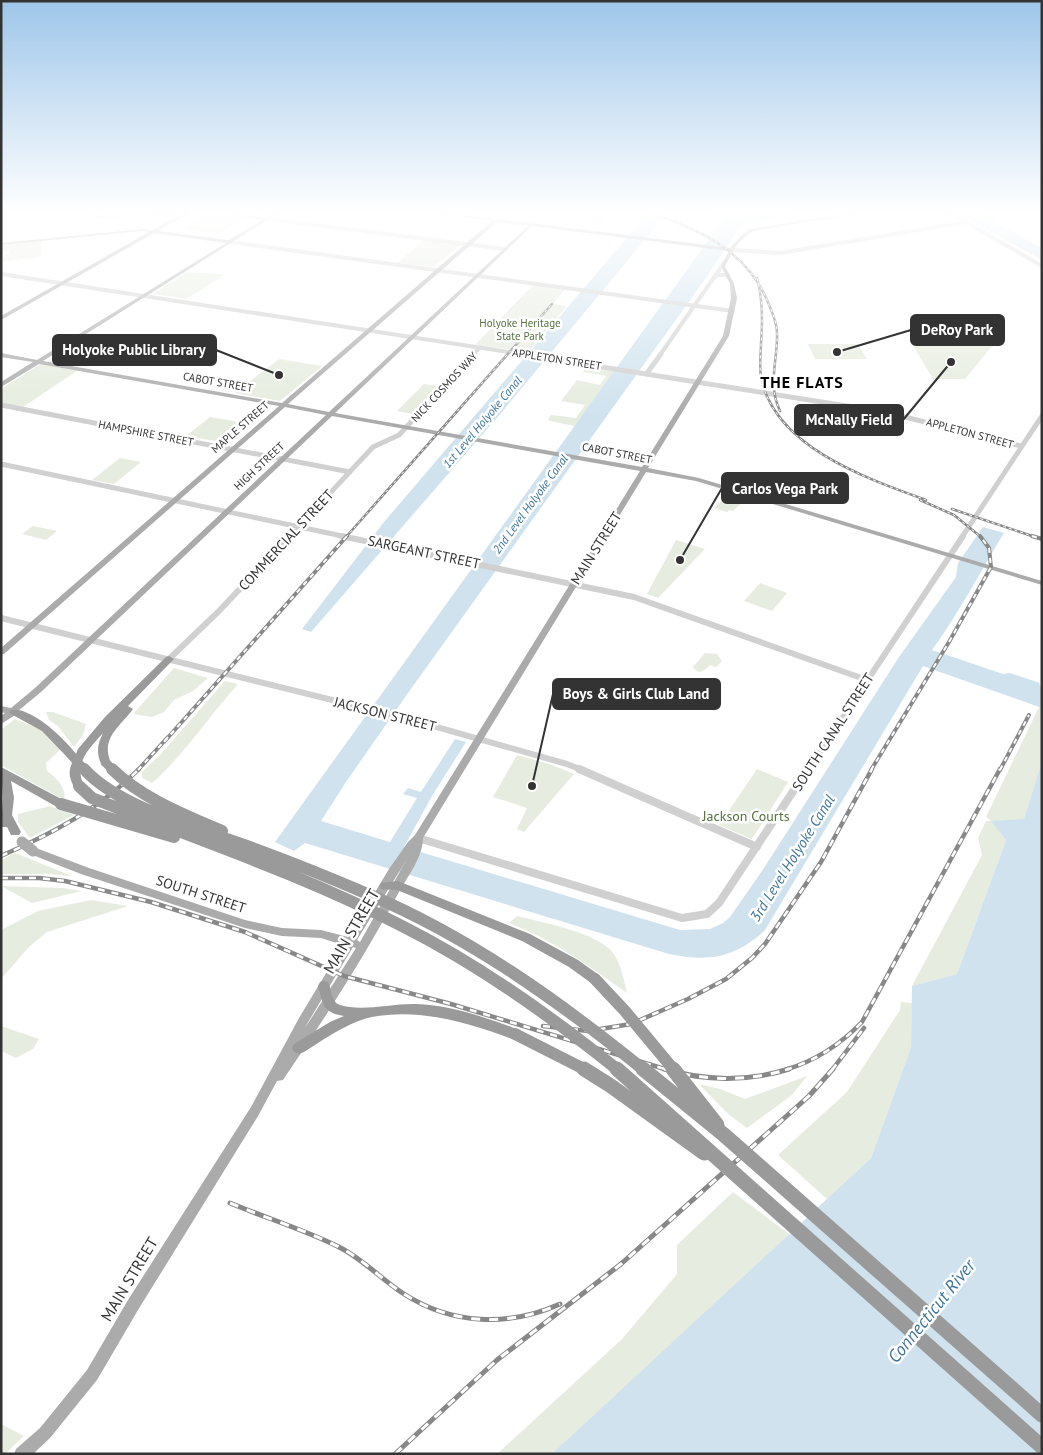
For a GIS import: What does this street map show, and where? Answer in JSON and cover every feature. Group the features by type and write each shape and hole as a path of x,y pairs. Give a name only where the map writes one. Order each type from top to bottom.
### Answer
{"highway":[{"path":"169,660 108,733 102,748 106,763 131,784 179,812 241,839 258,850"},
{"path":"169,660 102,726 82,751 74,770 78,786 92,798 337,895 404,927 464,960 517,993 607,1060 1042,1447"},
{"path":"14,712 44,726 58,738 91,777 107,789 134,803 196,829 258,850 372,896 439,929 492,959 590,1026 723,1134 1042,1415"},
{"path":"2,771 61,804 188,841 293,877"},
{"path":"2,771 7,782 4,799 6,819 15,832"},
{"path":"385,886 398,878 548,948 595,980 640,1026 673,1069 702,1102 723,1134"},
{"path":"324,986 332,1008 344,1011 406,1008 440,1012 466,1017 515,1034 574,1063 611,1086 655,1116 757,1194"},
{"path":"298,1048 345,1021 376,1010"}],"main road":[{"path":"1,318 69,280"},
{"path":"1,385 170,280"},
{"name":"MAPLE STREET","path":"1,652 425,280"},
{"name":"HIGH STREET","path":"1,722 14,712 473,280"},
{"name":"MAIN STREET","path":"21,1454 45,1433 92,1376 149,1279 254,1112 329,1003 364,946 416,843 728,332 733,311 734,294 729,280"},
{"name":"CABOT STREET","path":"1,355 553,452 709,482 1042,583"},
{"path":"1,709 14,712"},
{"name":"SOUTH STREET","path":"15,832 22,842 33,851 159,895 261,928 321,934 364,946"},
{"name":"MAIN STREET","path":"254,1112 303,1021 385,886"}],"street":[{"name":"APPLETON STREET","path":"42,280 616,368 897,414 1021,446"},
{"path":"506,280 733,311"},
{"path":"646,373 691,305 712,280"},
{"name":"NICK COSMOS WAY","path":"407,426 480,347"},
{"name":"HAMPSHIRE STREET","path":"1,406 350,472"},
{"name":"SOUTH CANAL STREET","path":"416,843 682,918 707,914 719,903 757,847 867,680 952,556 1042,416"},
{"name":"COMMERCIAL STREET","path":"169,660 218,612 373,448 399,435 407,426"},
{"name":"SARGEANT STREET","path":"1,464 391,544 644,600 867,680"},
{"name":"JACKSON STREET","path":"1,618 366,708 480,738 567,764 757,847"}],"green space":[{"path":"174,280 216,280 186,299 153,294"},
{"name":"Holyoke Heritage State Park","path":"533,285 565,289 553,304 567,306 528,352 475,345"},
{"path":"808,344 858,344 867,359 815,359"},
{"path":"912,344 993,345 965,379 933,379"},
{"path":"279,359 322,366 280,401 235,393"},
{"path":"41,364 77,371 23,407 1,403 1,389"},
{"path":"587,367 615,371 575,426 550,421 548,419 551,415 576,418 585,405 561,401 577,380 600,385 606,376 584,372 579,378"},
{"path":"424,384 439,386 412,414 397,411"},
{"path":"210,417 250,424 227,443 186,436"},
{"path":"120,458 141,462 114,484 92,480"},
{"path":"735,494 747,498 733,511 729,510 727,512 714,508 727,495 733,496"},
{"path":"33,526 57,531 46,540 22,534"},
{"path":"676,540 705,549 658,598 647,594"},
{"path":"760,583 787,593 772,611 744,601"},
{"path":"705,653 717,654 722,661 716,667 710,665 700,672 695,670 693,667"},
{"path":"174,668 208,678 193,691 174,700 164,712 152,717 133,714"},
{"path":"225,681 238,684 164,772 152,783 142,778 142,772 160,755"},
{"path":"1039,707 1042,708 1042,761 1024,820 992,821 1006,840 957,974 912,986 982,855 978,838 986,821 991,821 986,817"},
{"path":"46,712 53,712 86,724 83,735 74,747 58,726 49,720"},
{"path":"15,719 42,730 61,749 46,763 47,771 54,776 64,791 64,800 1,765 1,730"},
{"path":"517,755 552,765 574,774 524,832 517,829 527,808 493,797"},
{"name":"Jackson Courts","path":"757,769 788,782 752,839 719,825"},
{"path":"50,806 74,815 30,838 18,822 18,814"},
{"path":"15,853 72,876 1,874 1,860"},
{"path":"1,886 63,888 82,891 32,903"},
{"path":"91,900 128,906 47,932 29,947 1,979 1,930 38,911"},
{"path":"517,916 569,929 606,946 618,962 627,993 585,963 541,937 509,923"},
{"path":"901,1002 912,1003 911,1047 871,1158 827,1199 778,1155 847,1092 900,1010"},
{"path":"1,1026 39,1039 33,1049 16,1058 1,1051"},
{"path":"807,1076 792,1095 747,1128 728,1114 699,1084 720,1089 745,1099"},
{"path":"733,1192 789,1234 554,1454 497,1454 622,1339 677,1274 677,1245"},
{"path":"1,1424 24,1436 5,1454 1,1454"}],"water":[{"name":"1st Level Holyoke Canal","path":"591,280 612,280 501,413 311,632 302,629 384,522"},
{"path":"680,280 704,280 408,693 321,821 390,842 417,798 403,794 408,788 421,792 455,739 466,742 432,796 404,847 680,930 710,929 723,923 730,917 762,871 899,657 956,577 958,563 983,527 1004,533 932,650 1003,674 1010,673 1040,683 1039,685 1042,687 1042,708 923,666 765,930 743,947 732,952 720,956 696,958 669,954 305,843 294,851 275,842"},
{"name":"Connecticut River","path":"1042,761 1042,1454 552,1454 871,1158 911,1047 912,986 957,974 1006,840 991,821 1024,819"}],"railway":[{"path":"758,282 776,324 777,343 774,391 780,411"},
{"path":"758,282 762,310 761,377 769,402 784,423 804,441 827,457 878,482 926,500"},
{"path":"346,537 552,304"},
{"path":"920,500 954,515 980,536"},
{"path":"952,509 1032,536"},
{"path":"164,742 347,536"},
{"path":"871,770 949,642 991,567 989,548 980,536"},
{"path":"1032,536 1042,539"},
{"path":"1000,770 1029,715"},
{"path":"138,770 168,737"},
{"path":"543,1026 588,1031 631,1024 688,999 726,979 752,958 765,944 821,862 872,769"},
{"path":"785,1070 817,1057 845,1038 862,1022 1000,769"},
{"path":"1,856 57,829 92,808 138,770"},
{"path":"1,878 39,878 65,881 151,902 245,932 344,976 451,1004 668,1070"},
{"path":"832,1070 864,1028"},
{"path":"664,1069 710,1078 742,1078 785,1070"},
{"path":"785,1070 789,1069"},
{"path":"395,1454 497,1360 621,1264 809,1096 833,1069"},
{"path":"230,1203 339,1247 356,1257 404,1294 441,1312 461,1317 501,1319 541,1311 560,1304"}],"place":[{"name":"DeRoy Park","path":"837,352"},
{"name":"McNally Field","path":"951,362"},
{"name":"Holyoke Public Library","path":"279,375"},
{"name":"Carlos Vega Park","path":"680,560"},
{"name":"Boys & Girls Club Land","path":"532,786"}],"district":[{"name":"THE FLATS","path":"802,382"}],"water label":[{"name":"2nd Level Holyoke Canal","path":"530,504"},
{"name":"3rd Level Holyoke Canal","path":"792,858"}]}
